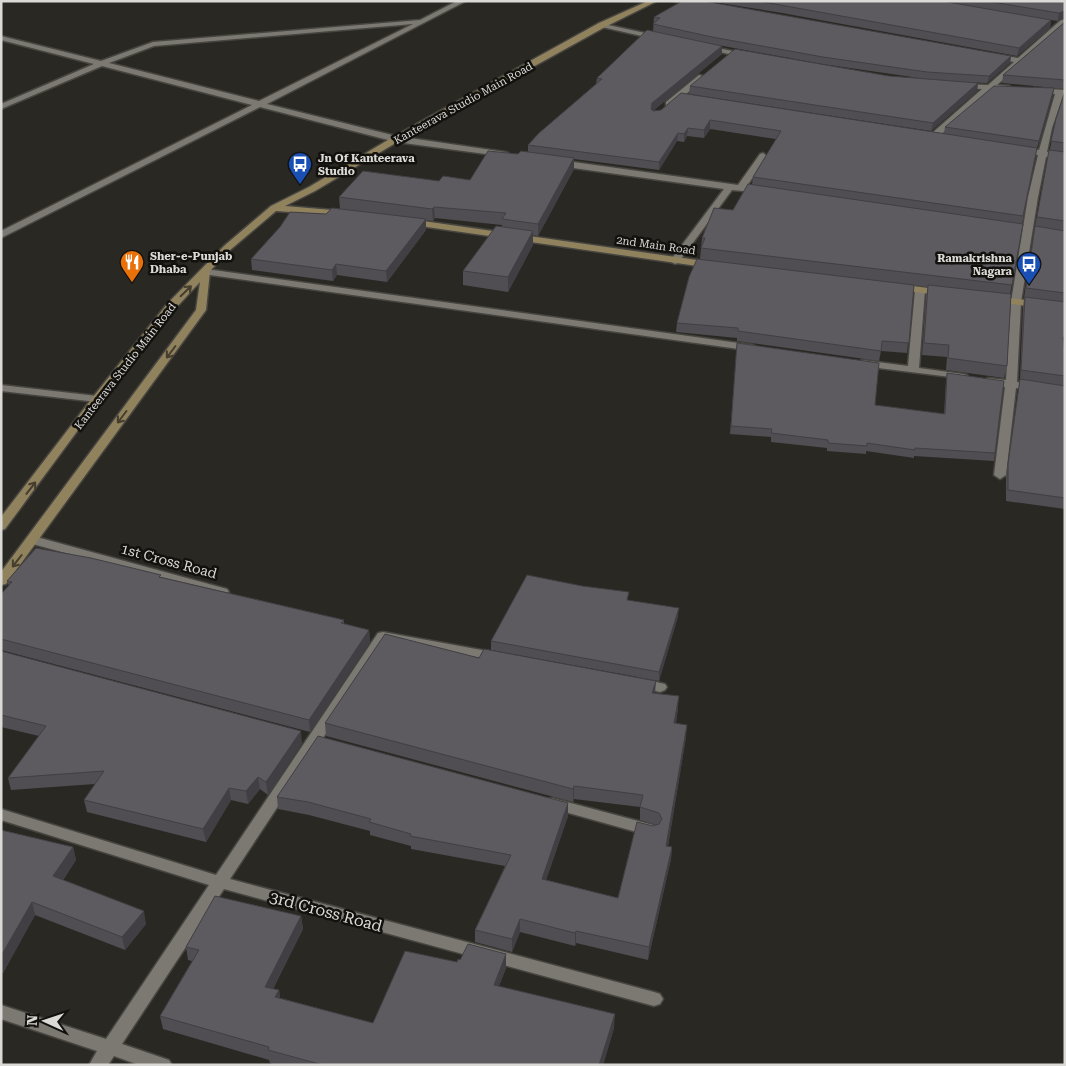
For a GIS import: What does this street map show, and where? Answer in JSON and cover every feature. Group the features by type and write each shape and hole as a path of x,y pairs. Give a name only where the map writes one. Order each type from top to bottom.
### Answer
{"main road":[{"name":"Kanteerava Studio Main Road","path":"1,526 97,399 171,306 206,272 227,248 274,208 312,189 602,25 654,1"},
{"path":"274,208 357,216"},
{"name":"2nd Main Road","path":"395,220 724,267"},
{"path":"1,581 201,310 206,272"},
{"path":"890,287 958,295"},
{"path":"987,298 1065,308"}],"street":[{"path":"1,235 463,1"},
{"path":"677,1 706,6"},
{"path":"1,107 153,44 424,20"},
{"path":"1050,24 1062,24"},
{"path":"934,136 1062,24"},
{"path":"602,25 666,39"},
{"path":"1,38 396,140 512,156"},
{"path":"694,45 758,58"},
{"path":"723,59 731,53"},
{"path":"991,55 1020,60"},
{"path":"664,108 708,71"},
{"path":"954,86 1016,88"},
{"path":"1000,475 1011,384 1016,302 1027,230 1048,128 1063,92 1025,89"},
{"path":"678,96 688,97"},
{"path":"1007,148 1065,157"},
{"path":"741,188 763,156"},
{"path":"551,162 771,193"},
{"path":"675,261 730,187"},
{"path":"206,272 766,350"},
{"path":"913,370 920,290"},
{"path":"854,362 1065,392"},
{"path":"1,388 97,399"},
{"name":"1st Cross Road","path":"33,540 232,594"},
{"path":"98,1065 315,739 379,634 517,661"},
{"path":"622,680 660,687"},
{"path":"296,734 334,744"},
{"path":"537,799 652,830"},
{"name":"3rd Cross Road","path":"1,814 220,882 654,999"},
{"path":"1,1012 163,1065"}],"building":[{"path":"682,1 704,1 1011,56 989,76 927,72 823,57 712,37 653,24 660,18 654,17"},
{"path":"758,1 942,1 1051,20 1019,48"},
{"path":"986,1 1065,1 1065,11 1059,13"},
{"path":"1065,22 1065,80 1003,75"},
{"path":"647,30 722,46 652,103 651,109 653,111 661,110 681,93 1037,148 1023,216 753,177 781,131 710,120 704,130 688,128 684,134 678,133 659,162 528,145 539,133 602,79 597,78"},
{"path":"735,49 889,76 978,83 933,123 690,86"},
{"path":"994,86 1054,88 1039,141 945,127"},
{"path":"1065,91 1065,143 1051,141"},
{"path":"1049,150 1065,152 1065,221 1037,217"},
{"path":"488,151 518,154 521,151 574,158 538,224 502,219 506,213 434,207 432,209 339,197 363,171 439,181 443,176 470,180"},
{"path":"748,184 1023,224 1012,285 701,248 705,238 702,238 714,208 733,210"},
{"path":"332,208 426,219 386,271 336,264 332,270 251,259 280,227 290,212 326,214"},
{"path":"496,226 533,231 508,277 463,271"},
{"path":"1035,226 1065,231 1065,293 1026,288"},
{"path":"697,259 914,285 909,343 882,341 881,351 738,331 738,328 677,323 689,277"},
{"path":"928,285 1011,294 1007,366 948,358 949,345 924,343"},
{"path":"1025,297 1065,302 1065,337 1063,337 1065,376 1021,370"},
{"path":"737,343 879,363 875,405 945,414 947,373 1004,381 995,453 915,448 915,450 867,443 867,446 828,443 828,440 771,433 772,429 731,426"},
{"path":"1020,379 1065,386 1065,498 1008,490 1008,464"},
{"path":"36,548 91,558 161,575 159,577 344,620 341,623 369,630 309,720 1,639 1,594 12,582 7,581"},
{"path":"527,575 582,586 629,592 627,600 679,608 659,672 491,641"},
{"path":"385,634 479,658 484,649 656,681 652,693 679,696 674,723 687,725 666,846 672,847 649,947 576,931 575,933 520,919 512,939 475,930 511,855 410,836 411,834 369,822 371,819 308,802 277,797 318,736 568,803 542,879 618,898 637,822 653,826 659,824 662,819 659,813 640,807 643,795 574,786 573,789 325,723"},
{"path":"1,651 301,731 266,782 258,777 246,791 229,788 203,829 84,800 104,771 8,778 46,726 1,715"},
{"path":"1,830 73,847 53,876 144,911 122,937 32,902 1,956"},
{"path":"215,896 301,916 265,987 279,990 275,997 373,1023 405,951 457,962 458,959 460,960 468,944 506,954 494,985 615,1014 599,1065 323,1065 268,1050 269,1047 160,1016 199,950 186,947"}],"place":[{"name":"Jn Of Kanteerava Studio","path":"300,185"},
{"name":"Sher-e-Punjab Dhaba","path":"132,283"},
{"name":"Ramakrishna Nagara","path":"1029,285"}]}
